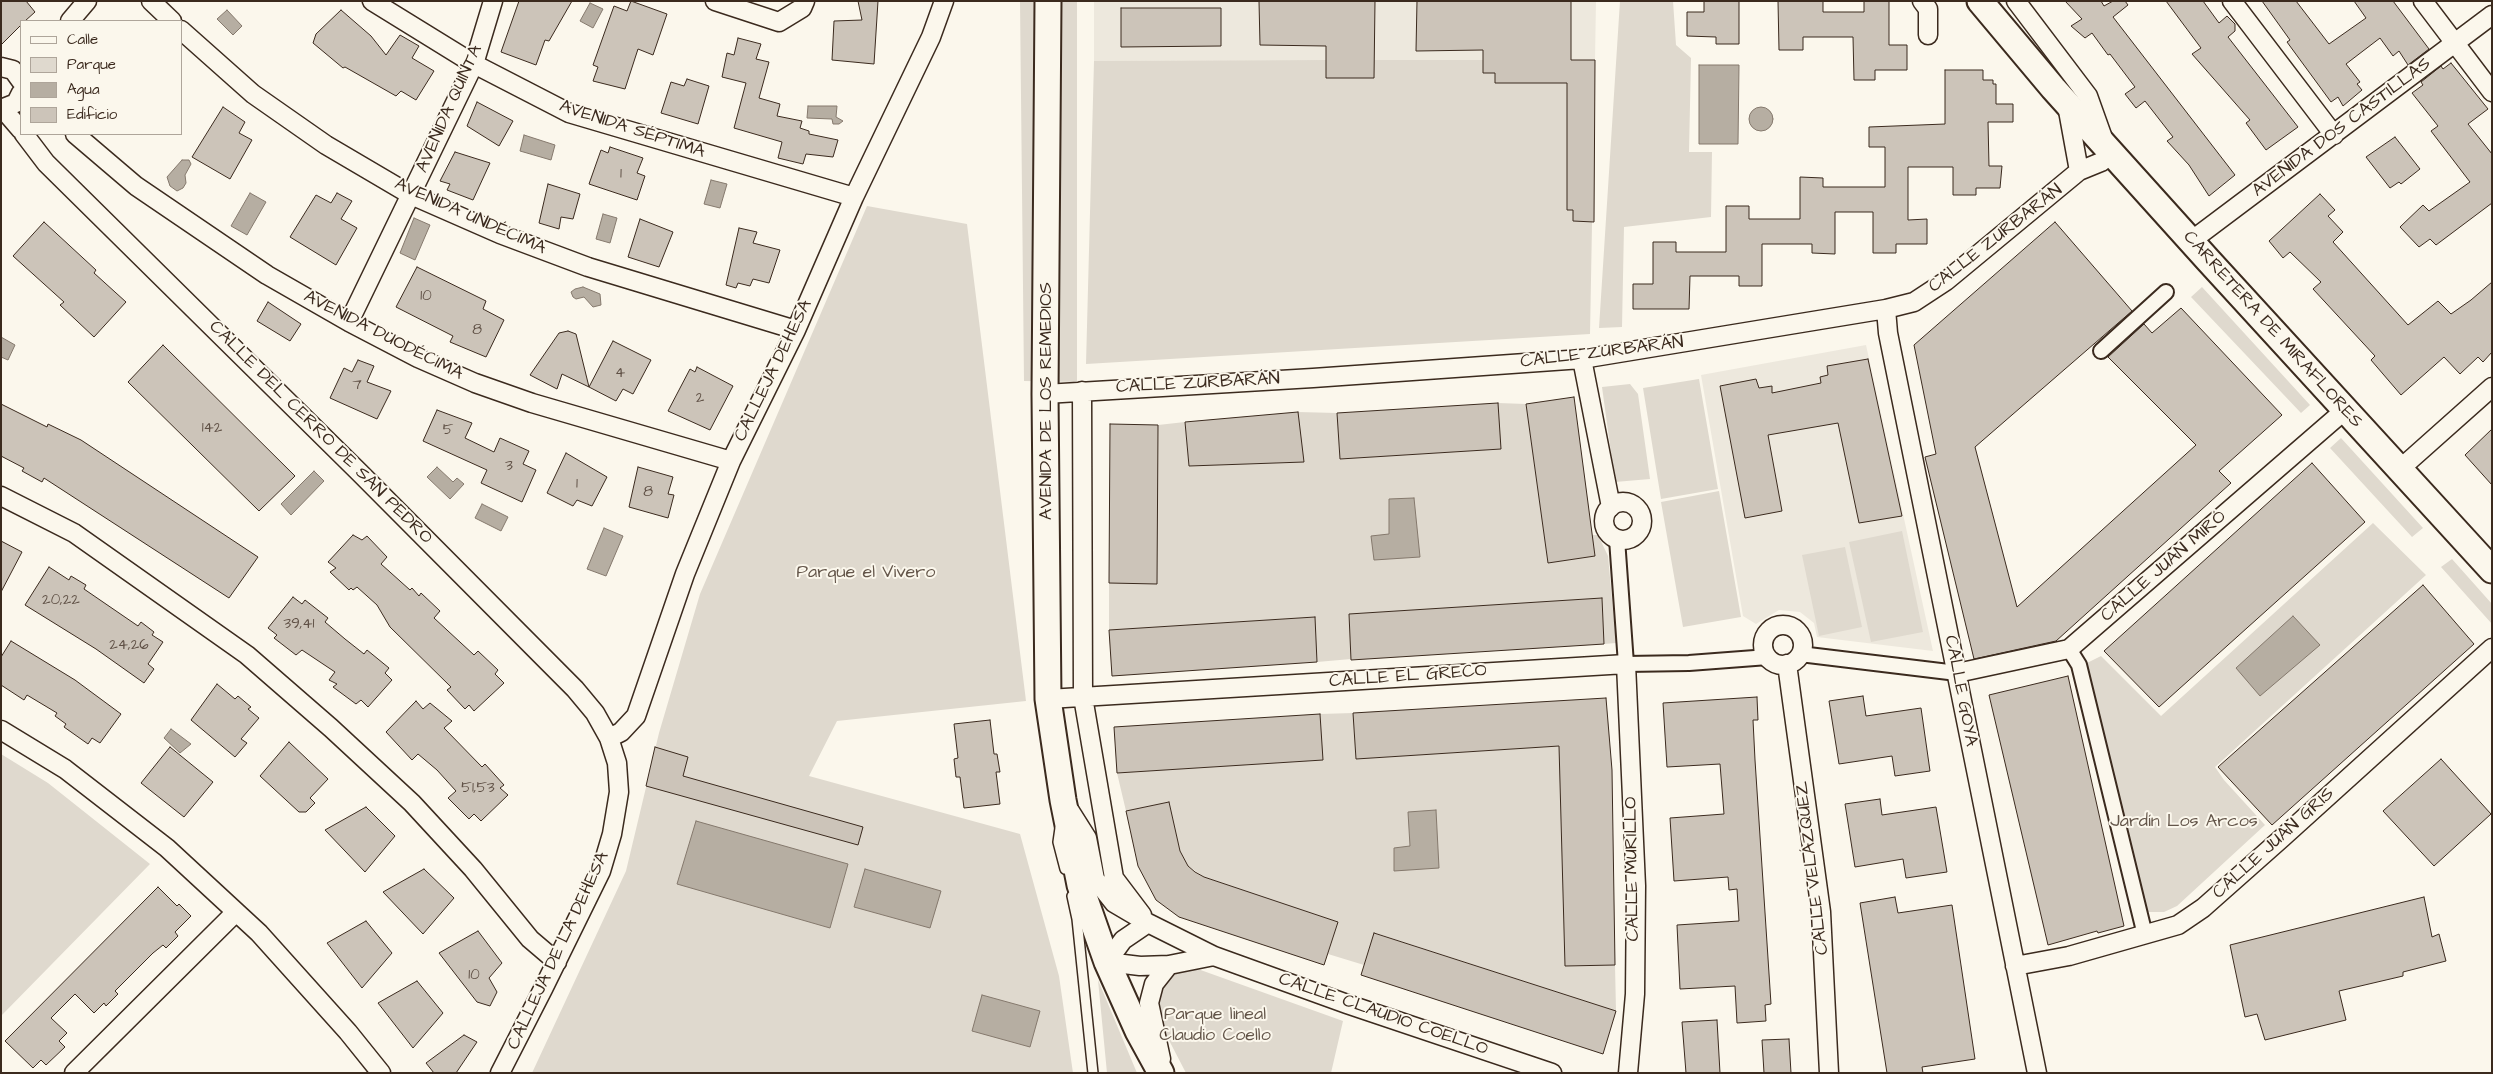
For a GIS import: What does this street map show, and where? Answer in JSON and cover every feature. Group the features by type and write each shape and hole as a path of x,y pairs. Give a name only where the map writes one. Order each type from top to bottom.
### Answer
{"main road":[{"name":"AVENIDA DE LOS REMEDIOS","path":"1048,1 1045,394 1048,699 1080,885 1107,962 1138,1031 1161,1073"},
{"name":"CARRETERA DE MIRAFLORES","path":"1980,1 2191,241 2492,570"}],"street":[{"path":"71,20 87,1"},
{"path":"151,1 171,20"},
{"name":"AVENIDA SÉPTIMA","path":"372,1 474,64 569,114 854,197"},
{"name":"AVENIDA QUINTA","path":"349,322 474,64 493,1"},
{"path":"715,1 779,22 802,8 805,1"},
{"name":"CALLEJA DEHESA","path":"609,738 621,732 636,716 685,574 730,461 796,330 854,197 931,36 944,1"},
{"path":"1922,1 1928,9 1928,35"},
{"path":"2016,1 2088,96 2109,149"},
{"path":"2232,1 2334,135"},
{"path":"2423,1 2492,92"},
{"name":"AVENIDA DOS CASTILLAS","path":"2191,241 2492,15"},
{"name":"AVENIDA UNDÉCIMA","path":"182,31 253,94 326,145 411,195 500,234 588,268 796,330"},
{"path":"10,65 20,80"},
{"name":"CALLE ZURBARÁN","path":"2060,94 2079,171"},
{"path":"20,95 16,103 2,109 20,129"},
{"name":"CALLE DEL CERRO DE SAN PEDRO","path":"25,135 46,164 360,473 575,689 595,713 609,738"},
{"name":"AVENIDA DUODÉCIMA","path":"76,135 136,186 267,275 349,322 475,383 532,403 730,461"},
{"name":"CALLE ZURBARÁN","path":"1045,394 1582,359 1886,309 1914,302 1946,282 2079,171 2101,162 2109,149"},
{"path":"2102,351 2166,292"},
{"name":"CALLE GOYA","path":"1886,309 1888,333 2037,1073"},
{"path":"1582,359 1611,506"},
{"path":"2400,469 2492,387"},
{"name":"AVENIDA DE LOS REMEDIOS","path":"1082,391 1083,697 1114,878 1148,924"},
{"name":"CALLE JUAN MIRÓ","path":"1957,673 2069,649 2345,410"},
{"path":"1,496 74,533 247,655 331,728 412,803 473,870 530,939 557,962"},
{"path":"1622,502 1634,505 1641,515 1641,527 1634,536 1628,539 1617,539 1608,532 1604,522 1607,511 1611,506 1622,502"},
{"path":"1617,539 1626,664"},
{"name":"CALLE VELÁZQUEZ","path":"1768,657 1764,651 1764,638 1772,628 1778,625 1797,630 1803,642 1794,659 1821,912 1830,1073"},
{"name":"CALLE JUAN GRIS","path":"2015,966 2069,956 2178,925 2203,908 2492,648"},
{"path":"2069,649 2079,665 2145,935"},
{"path":"1768,657 1776,663 1794,659 1957,673"},
{"name":"CALLE EL GRECO","path":"1048,699 1626,664 1689,664 1768,657"},
{"name":"CALLE MURILLO","path":"1626,664 1636,886 1635,994 1628,1073"},
{"path":"1,730 65,769 167,848 259,933 304,982 381,1073"},
{"name":"CALLEJA DE LA DEHESA","path":"500,1073 557,962 600,871 612,834 619,792 617,763 609,738"},
{"name":"AVENIDA DE LOS REMEDIOS","path":"1064,800 1087,838 1095,880 1114,902 1148,924 1214,956"},
{"path":"74,1073 236,912"},
{"path":"1148,924 1123,940 1107,962 1140,966 1169,965 1214,956"},
{"name":"CALLE CLAUDIO COELLO","path":"1214,956 1346,1004 1552,1073"},
{"path":"1165,1073 1148,1003 1154,984 1169,965"}],"lane":[{"path":"1064,800 1058,842 1068,881"},
{"path":"1070,890 1078,919 1093,1073"}],"shaded area":[{"path":"1094,1 1596,1 1595,60 1094,61"},
{"path":"1866,345 1933,651 1817,637 1814,623 1800,612 1779,610 1756,624 1743,616 1701,375"}],"green space":[{"path":"1020,1 1077,1 1077,382 1024,381"},
{"path":"1620,1 1673,1 1676,45 1691,58 1689,152 1712,152 1711,217 1624,227 1622,327 1599,328"},
{"path":"1595,60 1590,334 1086,364 1094,61"},
{"name":"Parque el Vivero","path":"867,206 967,224 1026,701 837,721 809,776 1020,834 1059,976 1073,1073 532,1073 626,871 659,733 700,594"},
{"path":"2202,287 2310,405 2301,413 2191,297"},
{"path":"1699,379 1718,489 1661,499 1643,388"},
{"path":"1630,384 1638,394 1650,479 1615,482 1602,387"},
{"path":"1498,403 1526,404 1548,563 1595,556 1592,535 1598,535 1608,556 1616,643 1604,644 1602,598 1349,614 1351,659 1317,662 1314,617 1109,630 1109,583 1157,583 1158,425 1185,422 1189,466 1303,462 1298,412 1337,413 1340,459 1500,449"},
{"path":"2341,438 2423,528 2412,537 2330,448"},
{"path":"1719,491 1741,617 1683,627 1661,502"},
{"name":"Jardín Los Arcos","path":"2373,523 2426,575 2215,767 2224,780 2265,825 2177,906 2164,912 2148,912 2083,665 2101,656 2161,716"},
{"path":"1902,531 1923,632 1871,642 1849,542"},
{"path":"1845,547 1862,627 1819,636 1802,555"},
{"path":"2452,559 2492,604 2492,624 2441,567"},
{"path":"1353,713 1356,759 1609,743 1560,774 1565,966 1615,965 1616,1011 1375,933 1364,965 1328,954 1338,922 1204,877 1188,866 1180,851 1169,802 1126,811 1117,773 1322,760 1320,714"},
{"path":"1,754 48,783 150,864 1,1016"},
{"name":"Parque lineal Claudio Coello","path":"1195,968 1343,1021 1331,1073 1186,1073 1159,1021 1156,1001 1163,982 1176,972"},
{"path":"1098,980 1137,1073 1107,1073"}],"water":[{"path":"590,3 603,9 593,28 580,21"},
{"path":"227,10 242,26 233,35 217,19"},
{"path":"1699,65 1739,65 1738,144 1699,144"},
{"path":"808,106 837,106 836,117 843,121 839,124 833,124 832,119 807,118"},
{"path":"1761,107 1769,111 1773,119 1769,127 1761,131 1753,127 1749,119 1753,111"},
{"path":"524,135 555,145 551,160 520,151"},
{"path":"182,160 189,160 191,164 185,175 186,183 183,188 177,191 170,186 167,177"},
{"path":"711,180 727,184 720,208 704,204"},
{"path":"250,193 266,202 247,235 231,226"},
{"path":"603,214 617,218 610,243 596,239"},
{"path":"414,218 430,225 415,260 400,253"},
{"path":"583,287 600,294 601,305 593,307 584,297 576,299 573,297 571,292"},
{"path":"1,337 15,345 8,360 1,357"},
{"path":"437,467 453,482 457,478 464,484 450,499 427,477"},
{"path":"314,471 324,481 291,515 281,504"},
{"path":"1414,498 1420,557 1374,560 1371,536 1389,534 1389,499"},
{"path":"482,504 508,517 501,531 475,518"},
{"path":"604,528 623,536 606,576 587,569"},
{"path":"2293,616 2320,645 2260,696 2236,668"},
{"path":"171,729 191,744 180,753 164,738"},
{"path":"1436,810 1439,868 1394,871 1394,848 1410,846 1408,812"},
{"path":"696,821 848,864 830,928 677,884"},
{"path":"865,869 941,891 930,928 854,907"},
{"path":"982,995 1040,1011 1030,1047 972,1031"}],"building":[{"path":"1,1 26,1 35,12 26,20 20,20 20,26 1,45"},
{"path":"519,1 572,1 549,41 545,40 536,65 501,52"},
{"path":"631,1 667,14 653,55 638,49 625,89 593,81 598,67 593,65 614,6 627,11"},
{"path":"858,1 878,1 874,64 832,60 834,21 862,20"},
{"path":"1259,1 1375,1 1374,78 1326,78 1326,46 1260,45"},
{"path":"1417,1 1571,1 1571,60 1595,60 1594,222 1573,221 1573,210 1567,210 1567,83 1495,83 1495,73 1483,73 1483,50 1416,51"},
{"path":"1704,1 1739,1 1739,44 1716,44 1716,37 1687,36 1687,12 1704,12"},
{"path":"1778,1 1823,1 1823,12 1864,12 1864,1 1889,1 1889,45 1907,45 1907,70 1875,70 1875,80 1854,80 1853,37 1803,37 1803,50 1779,50"},
{"path":"2065,1 2101,1 2104,6 2113,1 2125,1 2128,5 2113,17 2235,175 2209,196 2189,165 2167,141 2173,137 2145,101 2136,108 2125,94 2135,87 2110,54 2108,55 2092,33 2085,38 2071,26 2082,19"},
{"path":"2166,1 2203,1 2219,23 2227,16 2235,24 2235,31 2228,37 2298,127 2266,150 2246,123 2250,120 2192,54 2201,48"},
{"path":"2262,1 2296,1 2329,44 2366,18 2354,1 2393,1 2429,49 2408,65 2399,51 2393,56 2380,38 2346,64 2360,82 2357,84 2362,90 2343,106 2338,97 2331,102 2287,42 2290,40"},
{"path":"1121,8 1221,8 1221,46 1121,47"},
{"path":"341,10 371,36 386,55 400,35 419,46 412,58 434,71 416,100 401,91 396,96 345,67 343,68 313,43 316,34"},
{"path":"738,38 761,44 756,59 769,62 759,98 780,104 777,116 802,121 800,128 809,131 809,134 838,140 833,157 806,154 803,164 778,158 782,142 734,128 746,83 722,77 727,53 734,55"},
{"path":"2451,63 2488,109 2468,124 2492,154 2492,203 2436,245 2430,239 2419,247 2400,227 2423,205 2429,211 2470,182 2431,131 2438,126 2412,93 2423,85 2421,82 2441,66 2443,69"},
{"path":"1945,70 1983,70 1983,80 1993,80 1993,84 1996,84 1996,104 2013,104 2013,122 1988,122 1989,166 2002,166 2000,188 1976,188 1976,195 1953,195 1953,167 1908,167 1908,220 1927,219 1927,244 1896,244 1896,253 1873,253 1873,212 1835,212 1835,254 1812,253 1812,244 1762,244 1762,286 1739,286 1739,276 1690,276 1689,309 1633,309 1633,284 1653,284 1653,242 1676,242 1676,252 1726,252 1726,206 1749,206 1749,219 1800,219 1800,177 1823,178 1823,187 1885,187 1885,147 1869,147 1869,127 1945,124"},
{"path":"687,79 709,86 698,124 661,113 671,82 684,86"},
{"path":"477,102 513,121 499,146 467,126"},
{"path":"223,107 245,122 239,133 252,140 230,179 192,157"},
{"path":"2395,137 2420,169 2401,184 2399,182 2390,188 2366,157"},
{"path":"610,147 643,158 637,173 645,176 637,200 589,184 601,150 608,153"},
{"path":"455,152 490,163 473,200 447,190 450,184 440,181"},
{"path":"548,184 580,194 573,219 561,217 559,229 539,223"},
{"path":"337,193 352,201 341,219 357,228 336,265 290,237 316,195 331,203"},
{"path":"2320,194 2335,210 2328,216 2343,232 2333,242 2408,325 2438,301 2451,314 2492,282 2492,352 2483,362 2478,357 2460,374 2444,357 2401,395 2371,360 2375,356 2313,289 2321,282 2290,252 2283,258 2269,241"},
{"path":"640,219 673,232 659,267 628,257"},
{"path":"44,222 96,270 94,273 126,302 94,337 60,305 64,302 13,256"},
{"path":"2055,222 2132,311 1975,447 2017,607 2196,445 2108,357 2144,324 2152,333 2181,308 2282,415 2219,471 2231,483 2056,641 1974,659 1925,457 1936,454 1914,345"},
{"path":"739,228 757,232 753,243 780,250 769,283 753,279 750,286 738,283 736,288 726,285"},
{"path":"417,267 486,301 483,309 504,320 486,357 450,342 453,336 396,307"},
{"path":"268,302 301,324 290,341 257,321"},
{"path":"568,331 576,334 589,387 562,374 557,389 530,375 559,333"},
{"path":"613,341 651,360 633,394 623,389 616,401 589,387"},
{"path":"163,345 295,476 259,511 128,382"},
{"path":"1868,359 1902,516 1859,523 1838,423 1768,435 1782,511 1745,518 1720,386 1756,379 1759,388 1772,386 1772,393 1821,383 1820,377 1828,375 1827,366"},
{"path":"358,360 374,366 367,382 391,391 377,419 330,398 344,368 352,372"},
{"path":"697,367 733,386 710,430 668,411 690,369 695,372"},
{"path":"1574,397 1595,556 1548,563 1526,404"},
{"path":"1498,403 1501,449 1340,459 1337,413"},
{"path":"1,404 47,427 48,424 81,440 258,557 229,598 44,478 42,482 22,471 24,468 1,456"},
{"path":"437,410 472,423 465,438 494,452 500,438 529,451 523,464 536,470 522,502 481,483 487,470 423,441"},
{"path":"1298,412 1304,462 1189,466 1185,422"},
{"path":"1110,424 1158,425 1157,584 1109,583"},
{"path":"2492,429 2492,485 2465,455"},
{"path":"566,453 607,477 592,506 577,500 573,506 547,493"},
{"path":"2312,463 2365,522 2159,707 2104,651"},
{"path":"638,467 673,477 668,494 674,495 668,518 629,507"},
{"path":"353,535 362,540 367,536 387,557 381,564 410,590 412,588 419,596 421,593 440,611 434,618 474,655 478,651 498,670 495,674 504,683 474,711 469,705 465,709 447,690 451,687 390,627 377,605 357,587 349,590 330,572 336,568 328,562"},
{"path":"1,541 22,552 1,592"},
{"path":"49,567 69,580 71,576 86,585 84,589 138,626 141,622 154,632 152,635 163,642 148,664 154,669 144,683 96,649 25,605"},
{"path":"2423,585 2474,644 2272,825 2218,767"},
{"path":"293,597 302,604 305,600 328,618 325,622 345,639 364,654 367,650 389,668 385,673 392,680 368,707 361,700 356,704 333,687 337,684 329,680 335,672 302,650 296,655 274,638 277,635 268,628"},
{"path":"1602,598 1604,644 1351,660 1349,614"},
{"path":"1315,617 1317,662 1112,676 1109,630"},
{"path":"11,641 75,680 121,714 100,743 92,738 88,744 64,727 66,724 55,716 57,713 27,695 24,700 1,685 1,657"},
{"path":"2068,676 2124,926 2098,933 2097,931 2048,945 1989,695"},
{"path":"217,684 235,699 238,696 251,707 248,709 259,718 241,739 247,743 235,757 191,720"},
{"path":"1863,696 1866,716 1921,708 1930,771 1895,776 1892,756 1839,764 1829,701"},
{"path":"1757,697 1758,720 1753,720 1771,1004 1765,1005 1766,1021 1737,1023 1735,986 1680,989 1677,925 1739,921 1737,889 1729,890 1728,877 1674,881 1670,818 1724,814 1720,764 1667,767 1663,703"},
{"path":"1606,698 1612,770 1615,965 1565,966 1559,746 1356,759 1353,713"},
{"path":"416,701 423,709 430,703 452,721 444,728 482,767 485,764 504,785 500,788 508,795 481,821 474,814 469,819 448,798 456,791 437,770 418,754 412,760 386,732"},
{"path":"1320,714 1323,760 1117,773 1114,727"},
{"path":"990,720 994,754 997,754 1000,772 996,772 1000,804 964,808 960,777 956,777 954,759 958,758 954,724"},
{"path":"289,742 328,779 310,798 315,803 306,812 299,812 260,776"},
{"path":"170,747 213,782 184,817 141,783"},
{"path":"655,747 688,757 683,776 863,827 858,845 646,786"},
{"path":"2441,759 2491,814 2434,866 2383,811"},
{"path":"1880,799 1882,815 1936,807 1947,872 1906,878 1903,859 1855,867 1845,804"},
{"path":"1169,802 1180,851 1188,866 1195,872 1204,877 1338,922 1324,965 1179,917 1156,900 1138,866 1126,811"},
{"path":"366,807 395,836 365,872 325,830"},
{"path":"424,869 454,898 423,934 383,892"},
{"path":"158,887 177,906 179,904 191,916 175,932 178,936 166,948 163,945 153,953 115,991 118,994 106,1006 104,1003 94,1013 75,994 51,1018 67,1033 59,1041 65,1047 46,1065 41,1060 33,1068 5,1041"},
{"path":"1895,897 1898,913 1952,905 1975,1059 1922,1067 1923,1073 1887,1073 1860,903"},
{"path":"2424,897 2432,937 2439,934 2446,961 2403,972 2403,976 2339,991 2346,1020 2265,1040 2257,1014 2245,1017 2230,945"},
{"path":"366,921 392,953 362,988 327,943"},
{"path":"478,931 502,963 489,978 497,992 490,1006 477,1002 439,953"},
{"path":"1374,933 1616,1011 1603,1054 1361,975"},
{"path":"417,981 443,1013 413,1048 378,1003"},
{"path":"1717,1020 1720,1073 1686,1073 1682,1022"},
{"path":"464,1035 477,1042 456,1073 434,1073 426,1063"},
{"path":"1789,1039 1791,1073 1764,1073 1762,1040"}]}
